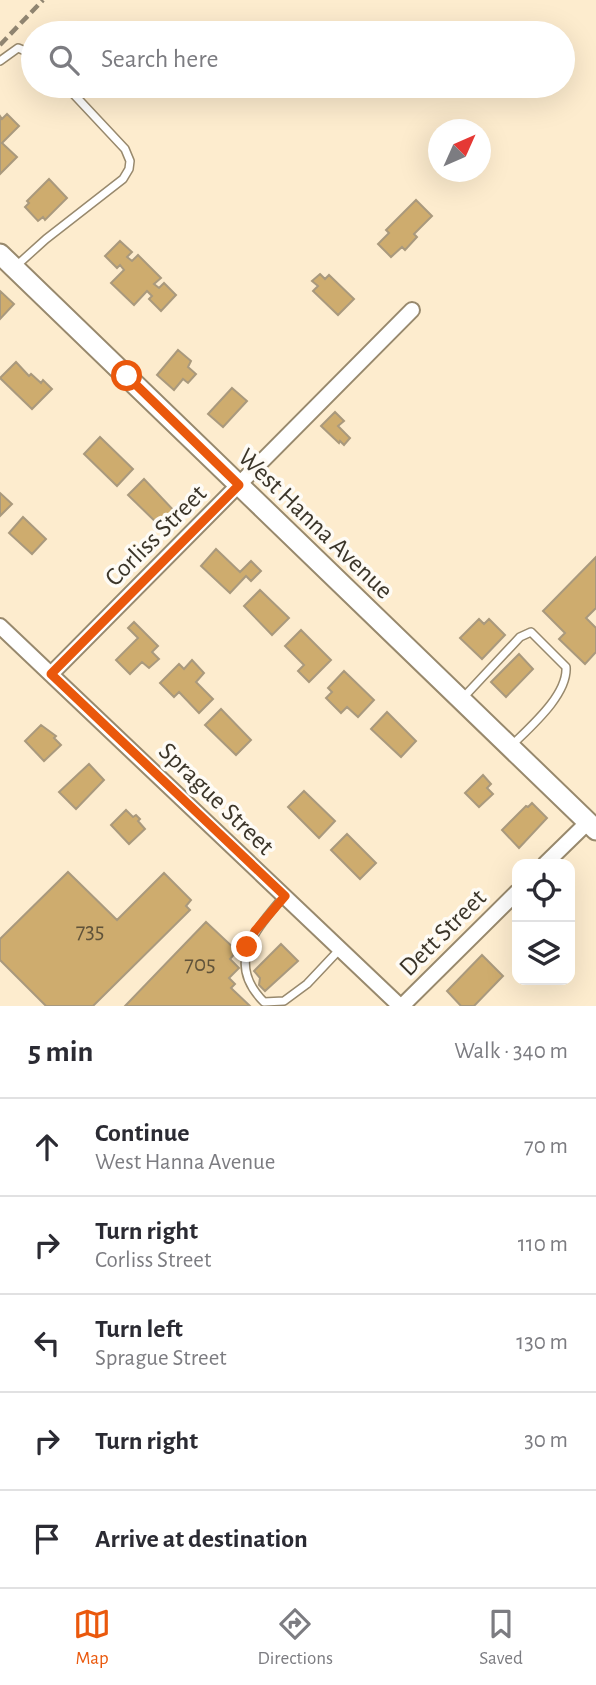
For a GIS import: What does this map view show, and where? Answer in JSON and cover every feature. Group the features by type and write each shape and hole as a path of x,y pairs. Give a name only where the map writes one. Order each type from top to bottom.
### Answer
{"main road":[{"name":"West Hanna Avenue","path":"7,261 592,826"}],"street":[{"name":"Corliss Street","path":"51,674 412,310"},
{"name":"Sprague Street","path":"0,626 401,1006"},
{"path":"551,859 592,826"},
{"name":"Dett Street","path":"401,1006 512,897"}],"lane":[{"path":"0,61 18,48 21,49"},
{"path":"7,261 46,239 123,180 129,169 129,156 125,149 76,98"},
{"path":"461,700 520,637 531,632 566,667 567,678 558,694 510,747"},
{"path":"285,896 255,931 247,947 244,969 251,989 264,1002 284,1001 307,984 340,949"}],"building":[{"path":"7,114 19,126 2,143 17,157 0,174 0,116 2,119"},
{"path":"49,179 67,198 45,220 43,217 38,221 25,207 29,203 27,201"},
{"path":"416,200 432,216 414,234 417,237 405,250 402,247 391,257 378,244 389,233 386,230"},
{"path":"120,241 132,252 127,257 132,261 138,255 161,278 154,284 159,288 164,283 176,295 161,311 149,299 152,296 147,291 134,305 111,283 124,270 120,265 117,268 105,256"},
{"path":"320,274 325,279 329,275 354,299 338,315 313,291 318,286 312,281"},
{"path":"0,291 14,304 0,319"},
{"path":"178,350 191,361 188,367 196,374 188,383 183,379 174,390 157,375"},
{"path":"16,362 29,376 31,374 41,383 43,380 52,389 32,409 0,378"},
{"path":"232,388 247,401 223,427 208,414"},
{"path":"335,412 344,421 338,426 350,438 344,445 321,426"},
{"path":"100,437 133,469 117,486 84,454"},
{"path":"144,479 177,514 162,528 128,495"},
{"path":"0,493 12,504 0,516"},
{"path":"23,517 46,539 32,554 9,533"},
{"path":"216,549 240,572 251,561 261,571 251,581 246,576 230,593 201,566"},
{"path":"596,557 596,608 586,618 596,628 596,652 585,664 559,639 565,633 543,611"},
{"path":"260,590 289,618 272,635 244,606"},
{"path":"479,619 484,624 489,619 505,635 482,659 460,638"},
{"path":"134,622 158,646 152,652 159,659 149,668 142,662 130,674 116,660 138,638 128,628"},
{"path":"301,630 331,660 309,682 298,671 304,665 285,646"},
{"path":"519,654 533,669 506,697 491,682"},
{"path":"192,660 204,673 196,682 213,699 199,713 179,692 174,697 160,683 179,664 184,669"},
{"path":"344,671 374,700 358,717 347,707 341,713 326,698 332,692 328,688"},
{"path":"221,709 251,740 236,755 205,725"},
{"path":"387,712 416,741 401,757 371,729"},
{"path":"41,725 56,736 54,738 61,745 44,761 25,741"},
{"path":"89,764 104,780 76,809 59,792"},
{"path":"483,775 491,784 487,788 493,794 479,807 465,793"},
{"path":"304,791 335,821 319,838 288,807"},
{"path":"532,803 547,818 519,848 502,830"},
{"path":"126,810 133,817 136,815 140,819 138,821 145,829 129,844 111,825"},
{"path":"347,834 376,863 360,879 331,850"},
{"path":"68,872 117,920 164,873 191,900 186,906 190,910 93,1006 46,1006 0,960 0,939"},
{"path":"206,922 237,951 230,959 239,968 229,978 235,984 231,988 250,1006 125,1006"},
{"path":"281,944 298,961 265,991 259,985 260,978 254,971"},
{"path":"482,955 503,976 474,1006 461,1006 447,991"}],"railway":[{"path":"23,21 43,0"},
{"path":"0,45 21,23"}],"route":[{"path":"127,376 239,485 51,674 285,896 255,931 247,947"}]}
